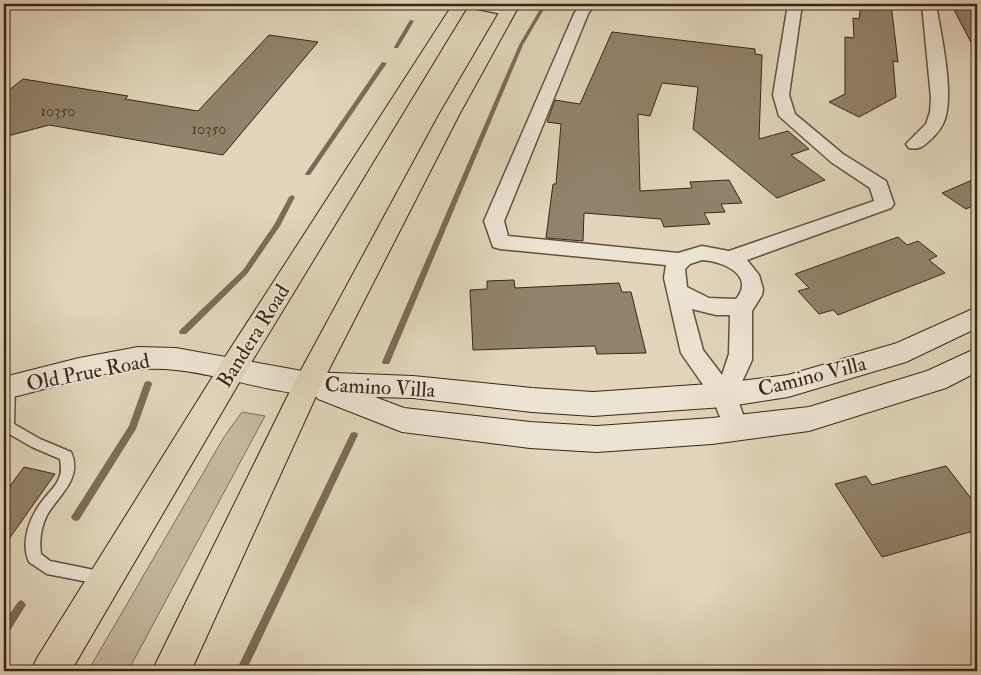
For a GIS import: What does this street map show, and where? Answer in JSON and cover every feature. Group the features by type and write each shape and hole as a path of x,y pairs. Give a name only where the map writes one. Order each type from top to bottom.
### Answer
{"main road":[{"name":"Bandera Road","path":"50,671 233,368 460,4"},
{"path":"171,671 308,383 449,115 509,7"}],"street":[{"path":"474,4 509,7"},
{"path":"588,4 581,14 494,221 500,242 682,260 707,253 731,258 749,274 752,285 751,296 742,306 726,309 698,304 678,292"},
{"path":"731,258 884,204 879,185 837,158 787,116 781,95 795,4"},
{"path":"915,144 924,136 936,120 940,98 929,4"},
{"path":"682,260 675,266 674,278 692,353 724,395 736,428"},
{"path":"724,395 740,360 742,306"},
{"name":"Camino Villa","path":"308,383 413,387 532,400 593,404 724,395 788,386 906,351 977,317"},
{"name":"Old Prue Road","path":"6,388 138,358 176,359 308,383"},
{"name":"Camino Villa","path":"308,383 402,420 530,435 597,439 736,428 809,419 936,380 977,358"}],"lane":[{"path":"6,388 6,427 66,456 70,469 64,484 39,516 32,541 34,557 47,567 105,579"}],"shaded area":[{"path":"242,412 265,416 128,671 88,671 224,437"}],"building":[{"path":"861,4 891,4 898,62 893,61 896,97 859,117 829,102 845,94 845,37 854,38 853,18 859,19"},
{"path":"951,4 977,4 977,54"},
{"path":"612,32 755,49 755,54 762,55 759,139 788,131 809,149 791,155 825,180 777,198 693,129 698,87 662,83 650,116 638,114 640,191 692,188 690,182 729,180 742,203 721,204 725,212 704,213 710,224 664,227 661,219 584,213 583,241 546,238 553,184 556,184 561,124 547,122 555,100 580,104"},
{"path":"269,35 318,42 223,155 49,125 4,137 4,94 23,79 128,96 125,99 198,111"},
{"path":"977,178 977,204 966,209 942,193"},
{"path":"898,237 907,245 918,241 937,256 929,260 945,273 838,315 833,310 819,314 798,291 809,288 795,274"},
{"path":"514,280 515,288 619,283 622,292 631,292 646,353 597,354 595,346 473,350 470,290 487,289 487,281"},
{"path":"946,466 977,506 977,530 882,557 835,484 866,476 872,485"},
{"path":"24,467 55,474 4,546 4,494"}],"waterway":[{"path":"386,362 521,45 545,4"},
{"path":"396,47 412,21"},
{"path":"308,174 384,63"},
{"path":"183,332 245,272 277,226 292,197"},
{"path":"76,517 133,427 148,384"},
{"path":"241,671 354,435"},
{"path":"4,630 21,605"}]}
